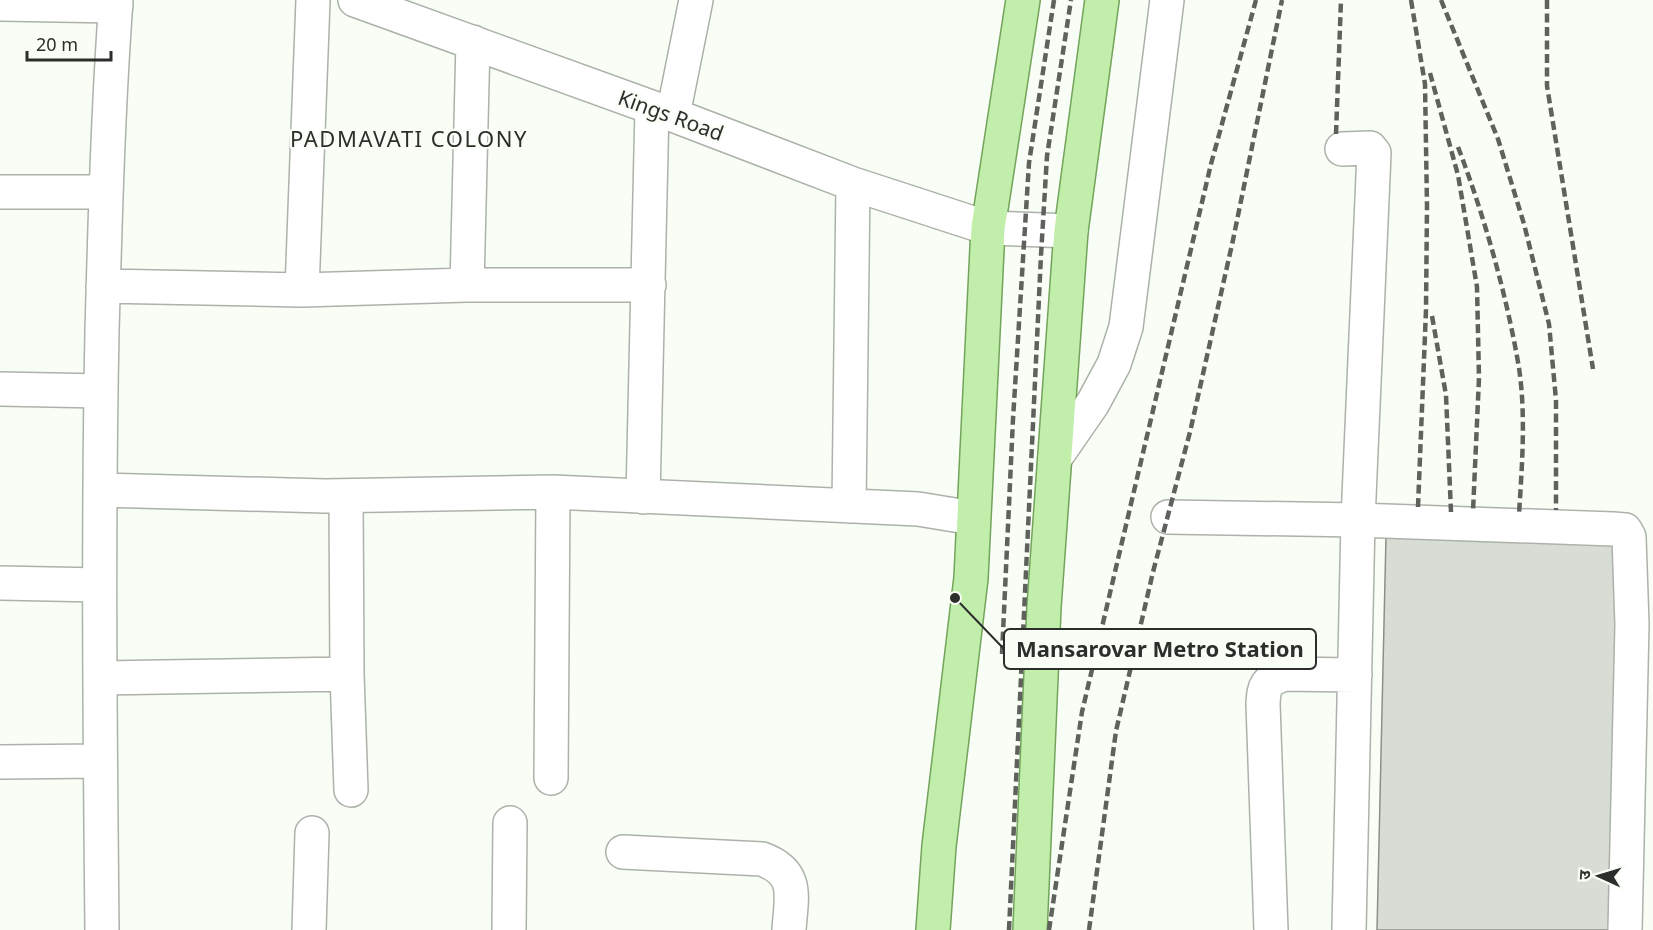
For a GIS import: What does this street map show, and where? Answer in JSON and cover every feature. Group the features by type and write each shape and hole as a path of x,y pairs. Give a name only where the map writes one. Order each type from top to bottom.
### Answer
{"main road":[{"path":"933,930 939,846 971,579 988,228 1023,0"},
{"path":"1030,930 1044,607 1071,231 1102,0"}],"street":[{"path":"302,290 313,0"},
{"name":"Kings Road","path":"355,0 853,184 988,228 1071,231"},
{"path":"643,497 649,285 662,112 696,0"},
{"path":"1055,458 1094,403 1114,364 1126,327 1167,0"},
{"path":"0,4 116,3 105,192 101,391 99,585 102,930"},
{"path":"468,285 473,42"},
{"path":"1342,149 1370,148 1374,153 1358,519 1349,930"},
{"path":"849,506 853,184"},
{"path":"0,192 105,192"},
{"path":"104,286 302,290 468,285 649,285"},
{"path":"0,389 101,391"},
{"path":"100,490 346,496 553,492 918,509 973,518"},
{"path":"551,778 553,492"},
{"path":"346,496 347,674 351,790"},
{"path":"1168,517 1358,519 1625,530 1631,546 1642,624 1625,930"},
{"path":"0,584 99,585"},
{"path":"100,678 347,674"},
{"path":"1271,930 1264,687 1273,678 1284,674 1355,675"},
{"path":"0,762 100,761"},
{"path":"509,930 510,823"},
{"path":"309,930 312,833"},
{"path":"623,852 762,859 775,864 786,874 792,887 789,930"}],"building":[{"path":"1386,536 1620,543 1610,930 1377,930"}],"railway":[{"path":"1002,654 1013,419 1029,163 1054,0"},
{"path":"1009,930 1047,156 1071,0"},
{"path":"1049,930 1082,712 1211,164 1256,0"},
{"path":"1089,930 1116,731 1153,572 1190,432 1233,240 1282,0"},
{"path":"1336,134 1341,0"},
{"path":"1411,0 1425,84 1427,206 1426,310 1418,507"},
{"path":"1441,0 1498,139 1524,224 1549,324 1556,400 1556,510"},
{"path":"1547,0 1547,86 1593,369"},
{"path":"1430,73 1458,175 1477,287 1479,378 1473,511"},
{"path":"1458,147 1494,256 1519,368 1523,422 1519,514"},
{"path":"1432,316 1446,395 1451,512"}],"place":[{"name":"Mansarovar Metro Station","path":"955,598"}],"district":[{"name":"PADMAVATI COLONY","path":"409,138"}]}
